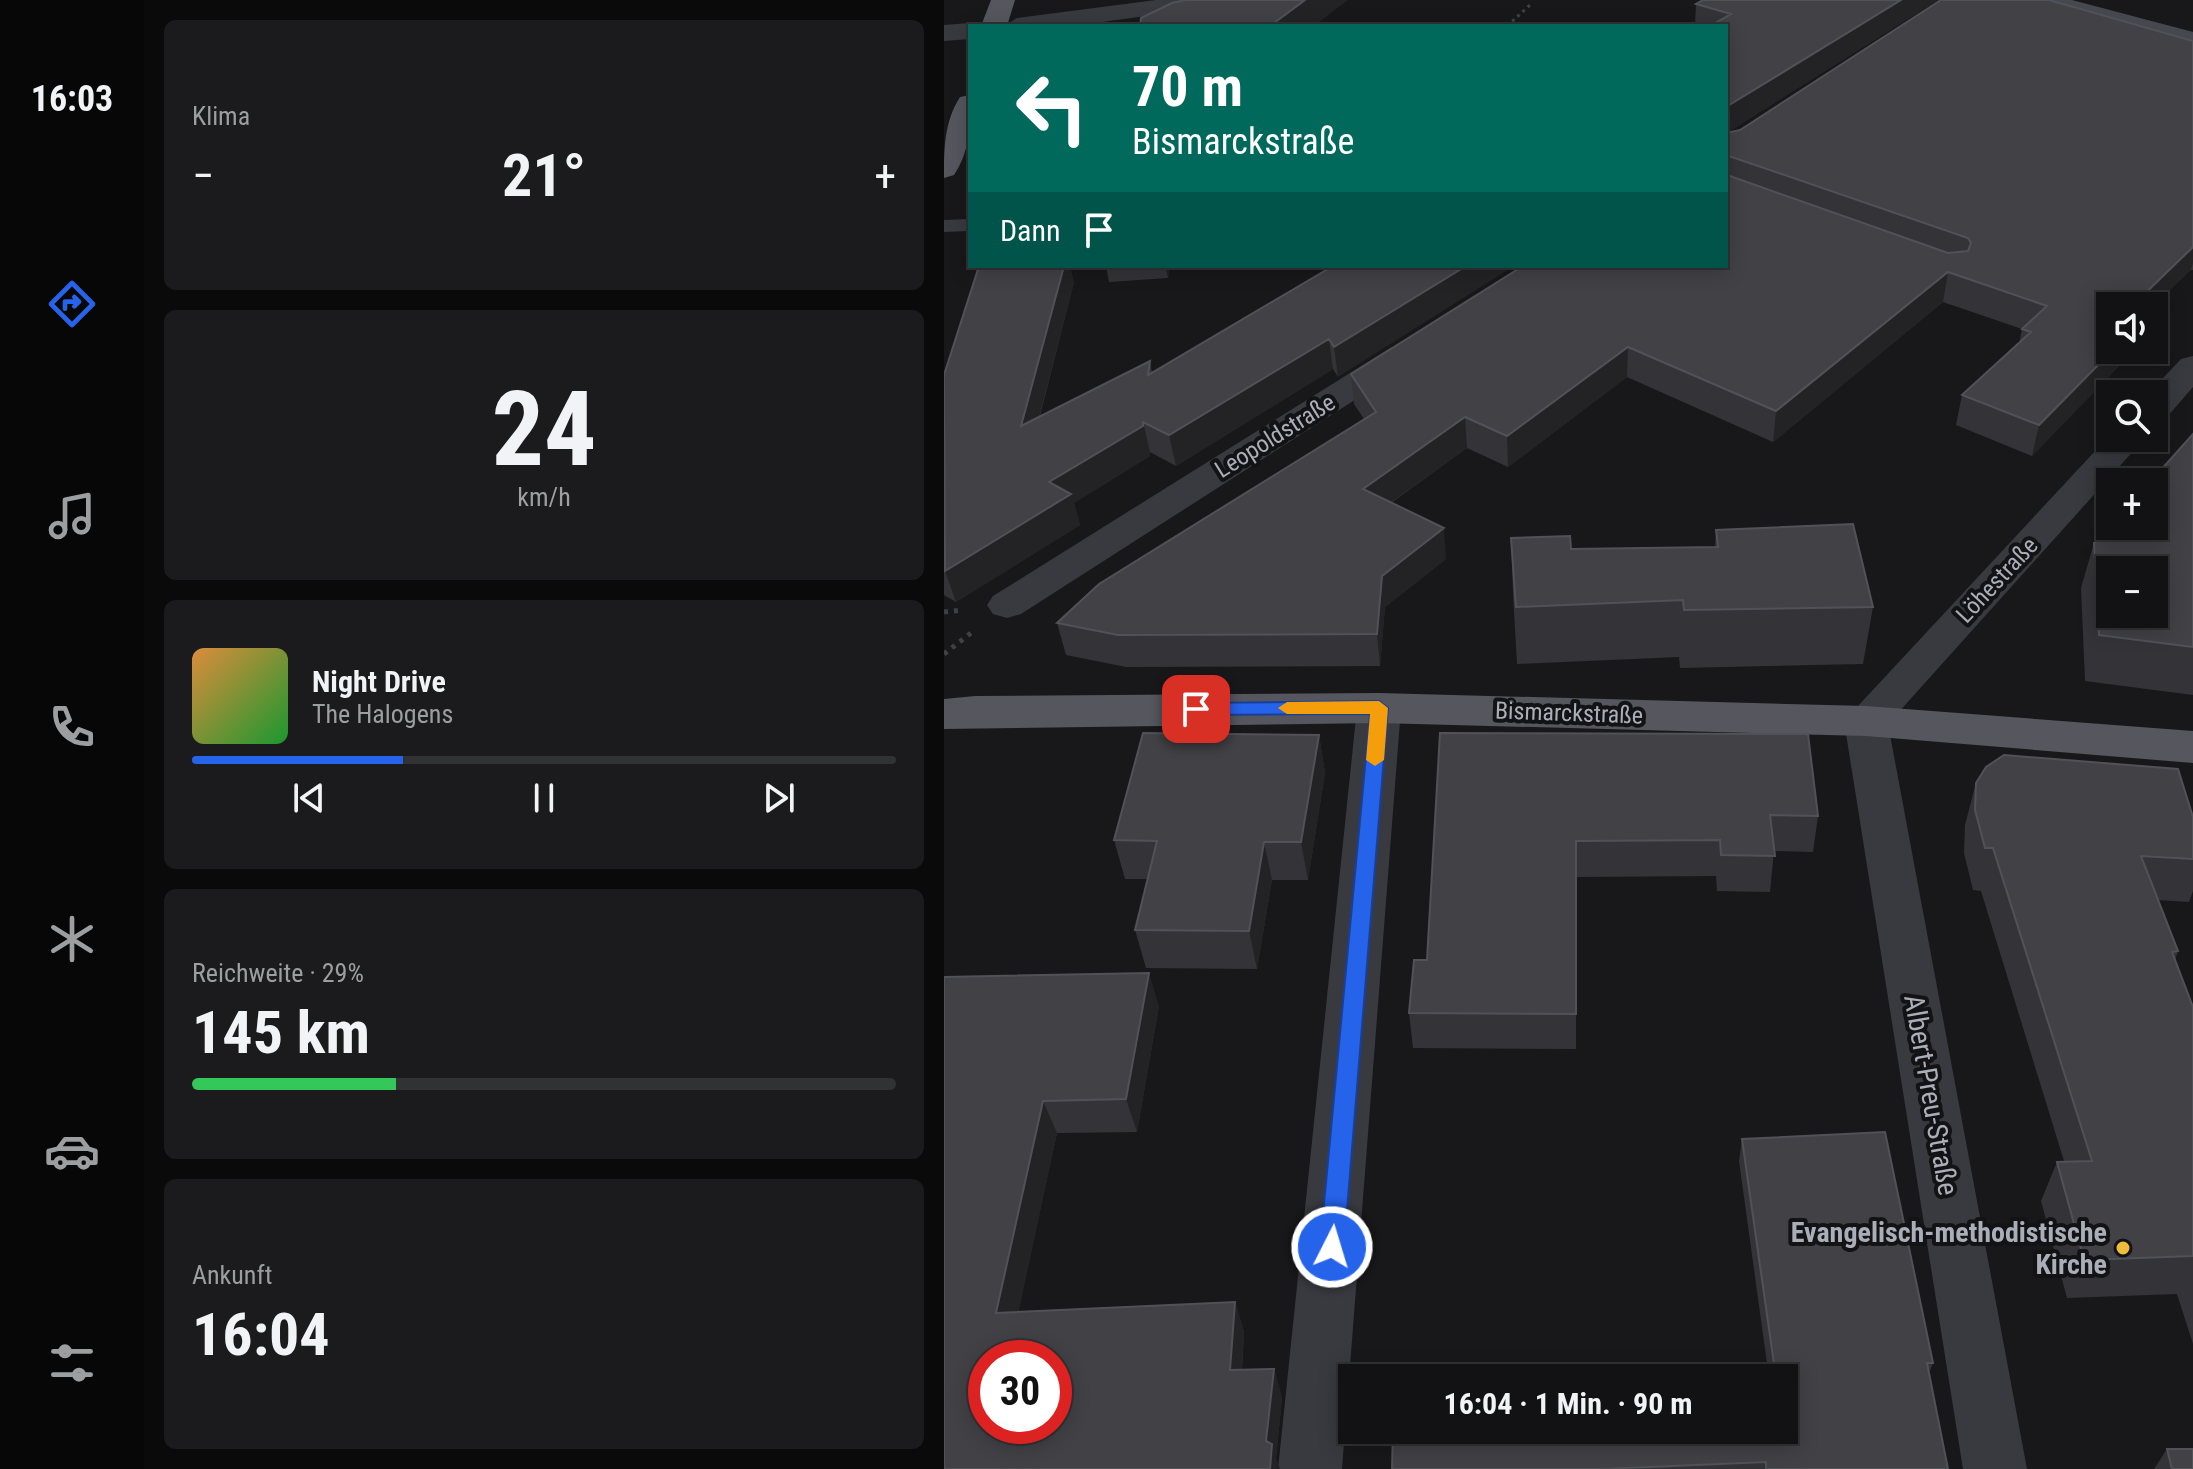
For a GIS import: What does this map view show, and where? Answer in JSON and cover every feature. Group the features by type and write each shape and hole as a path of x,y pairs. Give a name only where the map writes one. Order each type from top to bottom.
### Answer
{"main road":[{"path":"995,24 1003,0"},
{"path":"2044,0 2193,40"},
{"path":"944,169 968,108"},
{"name":"Bismarckstraße","path":"944,714 975,711 1379,708 1866,721 2193,747"}],"street":[{"path":"1032,24 1212,0"},
{"path":"944,33 968,31"},
{"name":"Leopoldstraße","path":"1007,605 1435,334"},
{"path":"2168,394 2193,366"},
{"name":"Löhestraße","path":"1866,721 2114,452"},
{"path":"1310,1469 1379,708"},
{"name":"Albert-Preu-Straße","path":"1866,721 1995,1469"}],"lane":[{"path":"944,226 968,225"}],"path":[{"path":"1509,24 1530,5"}],"building":[{"path":"1186,0 1305,0 1273,24 1140,24 1141,18 1172,3"},
{"path":"1703,0 1901,0 1728,106 1728,24 1714,24 1731,14 1696,4"},
{"path":"1941,0 2049,0 2193,41 2193,247 2146,292 2096,292 2096,364 2099,364 2039,425 1962,395 2031,332 2022,329 2047,306 1948,272 1776,411 1628,347 1507,436 1465,417 1363,489 1444,528 1382,576 1377,634 1118,635 1057,623 1099,584 1376,412 1351,374 1520,268 1728,268 1728,175 1948,253 1968,251 1971,243 1968,238 1728,157 1728,133 1740,130"},
{"path":"978,268 1063,268 1021,426 1150,361 1148,375 1330,268 1463,268 1334,347 1329,339 1169,435 1143,422 1143,426 1049,482 1071,494 945,571 944,375"},
{"path":"2193,434 2193,647 2099,635 2099,628 2168,628 2168,556 2096,556 2096,580 2094,543 2097,540 2168,540 2168,468 2163,468"},
{"path":"1853,524 1873,607 1684,610 1683,600 1516,607 1511,538 1570,536 1571,549 1718,547 1716,530"},
{"path":"1143,733 1319,735 1301,842 1264,842 1249,931 1135,930 1157,841 1114,840"},
{"path":"1440,733 1808,734 1818,816 1770,815 1775,856 1721,855 1720,840 1576,841 1576,1014 1409,1013 1414,960 1427,960"},
{"path":"2004,755 2178,769 2193,817 2193,859 2141,856 2178,951 2172,952 2193,1007 2193,1256 2084,1260 2057,1162 2092,1161 1993,848 1985,848 1975,810 1976,783 1986,767"},
{"path":"1149,973 1126,1099 1043,1101 996,1313 1235,1302 1230,1370 1274,1369 1266,1441 1272,1444 1270,1469 944,1469 944,977"},
{"path":"1885,1132 1933,1363 1927,1363 1948,1469 1766,1469 1766,1462 1603,1469 1392,1469 1393,1444 1798,1444 1798,1364 1774,1364 1742,1139"},
{"path":"2167,1449 2193,1449 2193,1469 2172,1469"}],"slow traffic":[{"path":"1287,708 1379,708 1375,760"}],"place":[{"name":"Evangelisch-methodistische Kirche","path":"2123,1248"}],"route":[{"path":"1196,709 1379,708 1332,1247"}]}
